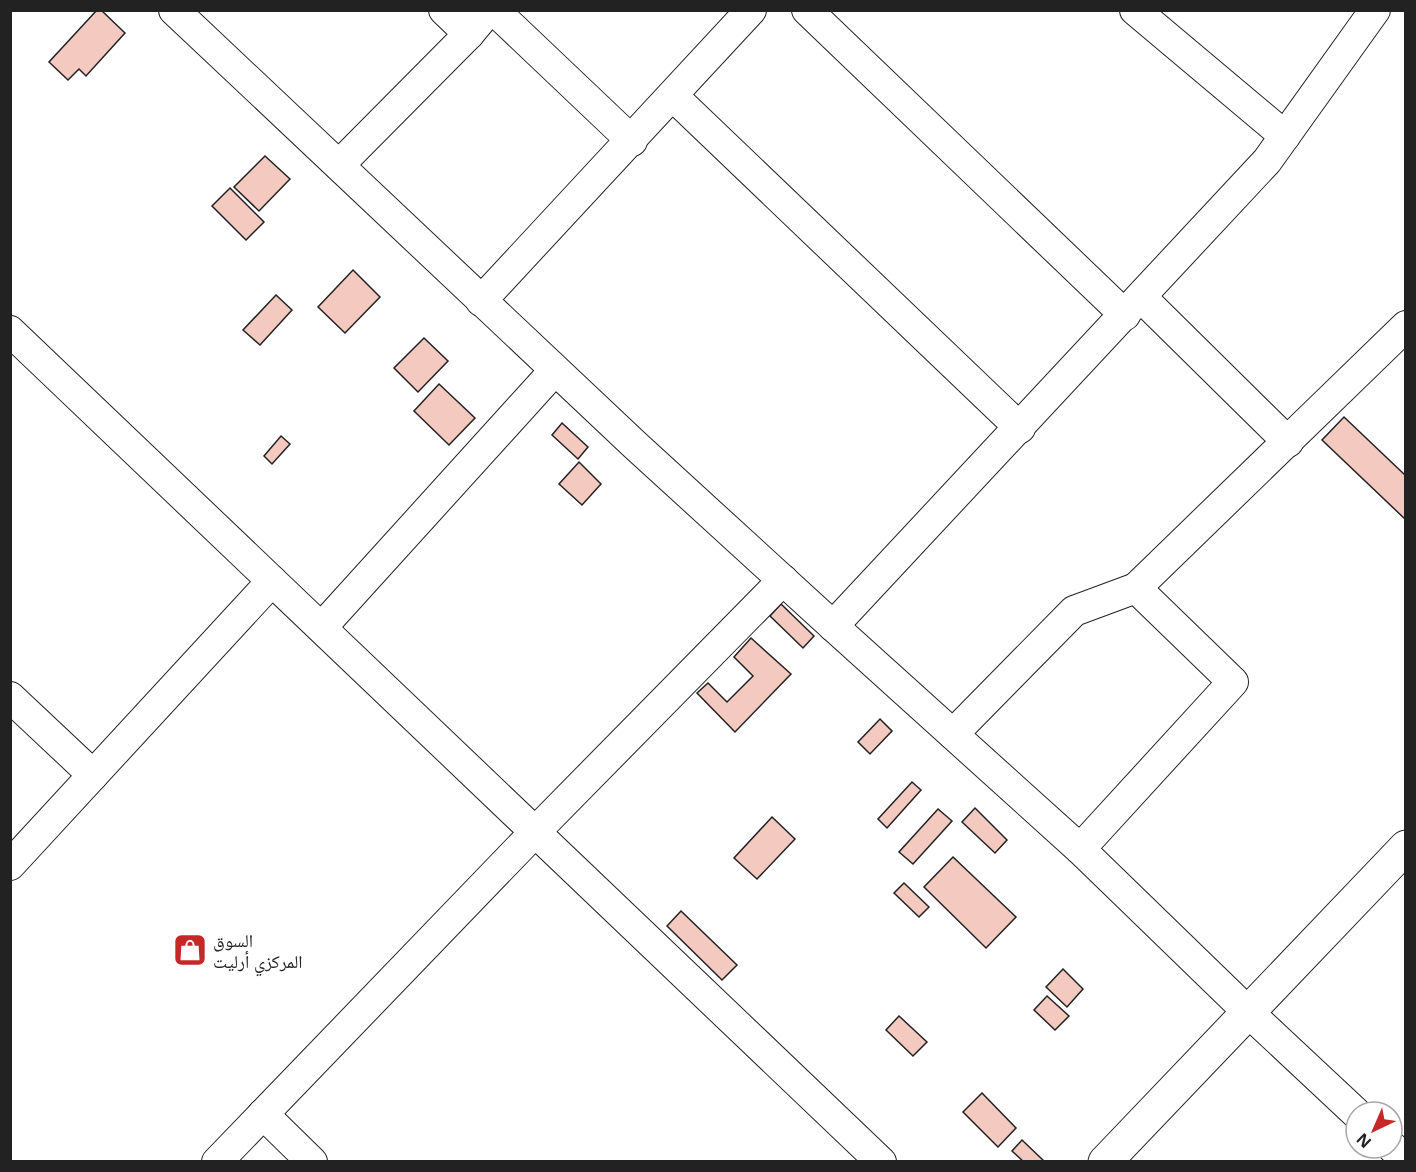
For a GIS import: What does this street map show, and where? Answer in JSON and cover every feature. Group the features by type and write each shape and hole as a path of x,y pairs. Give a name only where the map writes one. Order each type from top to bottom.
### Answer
{"main road":[{"path":"1105,1161 1406,848"}],"street":[{"path":"174,10 555,370 833,627 1080,849 1344,1102"},
{"path":"444,10 469,34"},
{"path":"339,165 469,34 489,10"},
{"path":"494,10 632,141"},
{"path":"482,301 751,10"},
{"path":"807,10 1133,306 1288,441"},
{"path":"1135,10 1285,136"},
{"path":"833,627 1267,160 1375,10"},
{"path":"673,96 1020,428"},
{"path":"953,734 1074,611 1136,588 1406,326"},
{"path":"10,331 881,1161"},
{"path":"322,627 555,370"},
{"path":"217,1161 783,580"},
{"path":"10,865 272,581"},
{"path":"1080,849 1233,682 1136,588"},
{"path":"10,697 93,775"},
{"path":"263,1114 312,1161"}],"building":[{"path":"97,10 101,10 125,33 86,76 79,69 68,80 49,62"},
{"path":"265,156 290,179 259,211 234,187"},
{"path":"230,188 264,222 246,240 212,206"},
{"path":"353,270 380,297 345,333 318,307"},
{"path":"276,295 292,310 260,345 243,330"},
{"path":"424,338 448,361 418,392 394,368"},
{"path":"439,384 475,418 449,445 414,411"},
{"path":"1344,417 1406,476 1406,520 1322,440"},
{"path":"562,423 588,447 578,459 552,435"},
{"path":"281,436 290,444 272,464 264,456"},
{"path":"579,462 601,484 582,505 559,484"},
{"path":"781,604 814,636 803,648 770,616"},
{"path":"751,638 791,674 735,732 697,693 708,683 727,702 753,676 734,657"},
{"path":"880,719 892,731 870,754 858,742"},
{"path":"912,782 921,790 887,828 878,819"},
{"path":"975,808 1007,840 995,853 962,822"},
{"path":"938,809 952,821 913,864 899,852"},
{"path":"772,817 795,839 757,879 734,858"},
{"path":"953,857 1016,917 986,948 924,887"},
{"path":"904,883 929,907 919,917 894,893"},
{"path":"681,911 737,965 722,980 667,926"},
{"path":"1063,969 1083,989 1067,1007 1046,987"},
{"path":"1047,996 1069,1016 1055,1030 1034,1010"},
{"path":"899,1016 927,1042 913,1056 886,1030"},
{"path":"982,1093 1016,1128 998,1147 963,1112"},
{"path":"1022,1140 1045,1162 1024,1162 1012,1151"}],"place":[{"name":"السوق المركزي أرليت","path":"190,950"}]}
